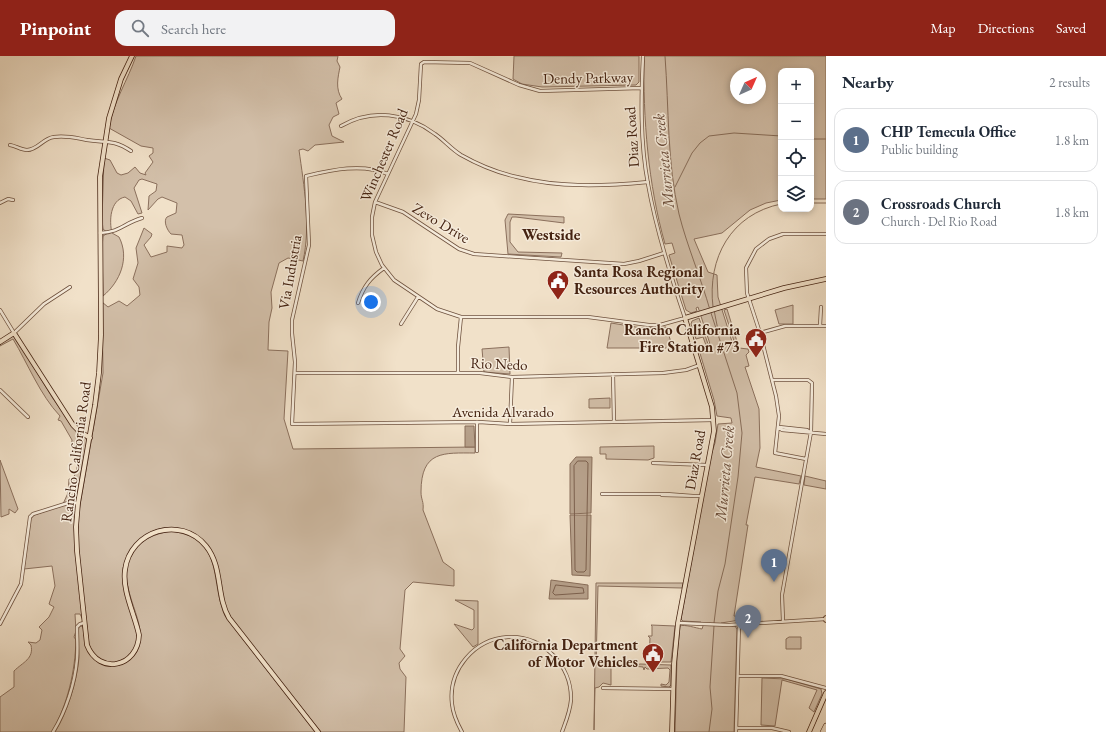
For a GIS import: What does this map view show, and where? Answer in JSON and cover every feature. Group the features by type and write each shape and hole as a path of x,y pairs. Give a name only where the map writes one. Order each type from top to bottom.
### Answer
{"highway":[{"path":"823,732 826,726"}],"main road":[{"name":"Rancho California Road","path":"132,56 117,91 104,140 99,186 100,355 97,393 78,503 77,551 87,645 97,659 112,664 120,663 130,658 136,649 139,635 124,577 129,555 138,543 155,532 175,529 190,534 203,542 214,559 222,602 229,618 318,732"},
{"name":"Winchester Road","path":"685,318 802,283 826,279"},
{"name":"Diaz Road","path":"672,732 673,689 678,623 707,465 714,437 712,407 701,365 685,318"},
{"path":"0,342 14,333 73,425 78,431 90,438"},
{"path":"809,732 826,693"}],"street":[{"name":"Diaz Road","path":"643,56 641,88 648,182 664,253 685,318"},
{"name":"Dendy Parkway","path":"421,64 424,62 458,61 470,63 519,85 540,91 641,88"},
{"name":"Winchester Road","path":"421,64 419,100 412,122 375,202 372,217 372,235 376,252 384,268 398,284 437,309 461,317 588,317 649,325 664,324 685,318"},
{"path":"341,126 358,118 380,114 396,116 432,132 466,158 516,177 557,184 622,184 648,182"},
{"path":"10,145 26,150 32,150 53,137 72,136 89,140 104,140 118,144 131,151"},
{"name":"Via Industria","path":"292,424 295,373 292,320 309,245 306,176 360,168 377,170 388,174"},
{"path":"0,203 8,199 13,200"},
{"name":"Zevo Drive","path":"375,202 403,212 459,249 474,254 624,264 664,253"},
{"path":"100,233 114,232 131,222 142,218"},
{"path":"806,460 775,453 778,427 778,405 760,333 745,285 746,268 750,257 762,243 783,234 826,234"},
{"path":"358,303 363,290 370,280 384,268"},
{"path":"0,310 14,333 44,304 70,287"},
{"path":"401,324 418,297"},
{"path":"820,326 821,307"},
{"path":"458,373 458,347 461,317"},
{"path":"760,333 785,326 826,326"},
{"name":"Rio Nedo","path":"295,373 480,373 512,377 674,372 701,365"},
{"path":"613,374 614,422"},
{"path":"510,424 512,377"},
{"path":"772,380 808,380 812,383 811,432 782,598 783,621"},
{"path":"0,390 28,417"},
{"name":"Avenida Alvarado","path":"292,424 477,422 510,424 714,420"},
{"path":"477,422 477,451"},
{"path":"778,427 782,430 826,434"},
{"path":"653,463 707,465"},
{"path":"602,494 666,494 701,496"},
{"path":"0,624 21,584 30,517 33,514 68,503 78,503"},
{"path":"678,623 739,624 826,619"},
{"path":"53,732 64,714 77,659 78,627 80,624 84,623"},
{"path":"736,732 739,624"},
{"path":"462,732 453,712 452,703 453,686 459,668 468,656 483,644 509,637 524,638 541,645 562,665 569,682 571,701 569,714 562,732"},
{"path":"738,676 781,676 826,688"},
{"path":"603,688 673,689"},
{"path":"736,728 772,728 789,732"}],"shaded area":[{"path":"136,56 338,56 337,61 340,67 338,91 342,99 336,103 339,114 333,117 329,125 332,136 344,142 315,145 308,151 303,149 299,150 307,220 303,261 288,258 279,263 271,292 272,308 269,322 268,350 288,351 284,419 293,449 475,447 475,453 453,453 436,457 430,461 425,468 422,478 421,497 423,510 443,562 454,570 454,586 413,582 405,590 400,649 405,656 399,663 400,669 406,677 404,732 321,732 231,619 224,605 213,553 207,545 198,538 178,529 163,528 144,536 131,550 125,561 123,568 137,631 137,641 134,650 124,659 110,663 99,658 89,645 78,550 78,517 103,373 102,302 108,307 119,301 127,306 140,295 139,287 133,279 138,263 136,248 144,228 152,234 144,245 151,257 167,252 167,246 182,248 184,245 182,235 171,234 165,223 167,217 176,213 177,203 162,197 158,199 148,210 149,196 156,191 157,184 142,179 139,180 134,188 142,213 138,214 131,201 125,197 116,202 112,212 112,233 119,237 124,253 122,269 114,284 103,296 102,248 103,236 108,233 103,229 102,220 104,158 110,160 117,173 121,175 128,173 135,167 140,173 146,175 145,173 153,162 149,156 153,153 153,148 141,146 109,128 117,100"},
{"path":"514,56 639,56 639,82 636,85 542,87 522,84 513,79"},
{"path":"644,56 826,56 826,199 814,199 814,68 778,68 778,201 766,203 750,210 722,233 694,239 708,272 717,275 718,297 734,348 736,347 724,310 727,309 739,348 748,349 749,352 746,355 749,366 745,367 759,409 760,448 756,467 801,476 799,484 755,477 746,525 748,525 734,616 746,617 746,619 721,623 722,625 735,626 737,629 734,732 675,732 677,658 680,626 702,629 703,626 701,622 683,621 681,619 710,458 715,443 718,424 732,423 731,418 717,416 714,400 699,350 707,348 703,337 696,339 691,324 692,321 699,318 708,344 710,344 698,307 696,308 697,311 691,313 686,310 669,255 675,253 672,243 665,244 654,198 644,104"},
{"path":"508,214 564,217 564,223 516,217 512,217 510,222 510,242 518,252 562,253 561,257 508,254 505,220"},
{"path":"793,305 793,324 779,324 775,310"},
{"path":"611,323 642,328 666,327 673,348 607,348"},
{"path":"13,336 16,338 52,397 73,427 87,440 76,499 63,504 68,493 69,479 73,479 78,461 72,440 61,421 58,420 60,416 46,399 13,339 0,346 0,343"},
{"path":"509,347 510,374 484,372 482,349"},
{"path":"610,398 610,408 589,408 589,399"},
{"path":"654,446 654,458 648,460 606,459 606,454 600,454 600,447"},
{"path":"0,460 18,509 15,513 9,509 9,514 1,517"},
{"path":"805,476 826,481 826,489 804,485"},
{"path":"67,504 71,508 76,507 83,620 80,614 75,614 76,631 74,637 76,640 70,687 58,721 52,732 0,732 0,697 14,687 14,671 27,660 31,654 31,645 28,642 36,643 40,640 42,630 39,627 49,617 54,607 49,604 55,586 52,566 24,569 30,520 34,515"},
{"path":"171,531 188,535 200,542 208,551 212,562 220,602 225,616 315,732 55,732 71,696 76,677 79,658 79,627 83,627 88,651 95,660 102,664 116,666 130,660 139,647 140,636 139,624 128,588 126,576 128,564 133,552 141,543 155,535"},
{"path":"596,583 683,583 682,588 598,586 596,665 611,666 611,685 603,683 599,687 595,688 594,730"},
{"path":"455,600 478,601 478,644 473,647 454,624 472,630 474,628 474,610"},
{"path":"651,625 675,626 671,662 647,662 649,660 650,638 648,636 652,636"},
{"path":"789,637 801,637 801,649 786,649 786,639"},
{"path":"640,664 671,665 671,685 669,687 661,686 661,684 666,685 669,682 670,670 668,668 647,669 645,667 644,670 643,667 633,666"},
{"path":"762,678 786,679 821,689 822,694 814,712 809,708 817,690 782,680 775,726 761,725"}],"water":[{"path":"465,426 474,426 475,447 465,447"},
{"path":"576,457 592,457 591,513 570,514 570,464"},
{"path":"570,515 591,515 590,576 572,575"},
{"path":"551,580 588,585 588,599 549,599"}],"waterway":[{"name":"Murrieta Creek","path":"665,56 670,155 675,194 682,226 710,310"},
{"path":"675,187 692,153 700,143 709,136 734,133 778,136"},
{"path":"814,139 826,139"},
{"path":"814,203 826,203"},
{"path":"713,307 712,289 714,272 726,241 736,228 748,217 763,209 778,205"},
{"name":"Murrieta Creek","path":"714,310 718,330"},
{"name":"Murrieta Creek","path":"711,313 737,393 742,433 738,477 725,564 718,591 714,623"},
{"name":"Murrieta Creek","path":"709,732 712,709 710,687 714,626"}],"place":[{"name":"Santa Rosa Regional Resources Authority","path":"558,300"},
{"name":"Rancho California Fire Station #73","path":"756,358"},
{"name":"CHP Temecula Office","path":"774,582"},
{"name":"Crossroads Church","path":"748,638"},
{"name":"California Department of Motor Vehicles","path":"653,674"}],"district":[{"name":"Westside","path":"551,234"}]}
